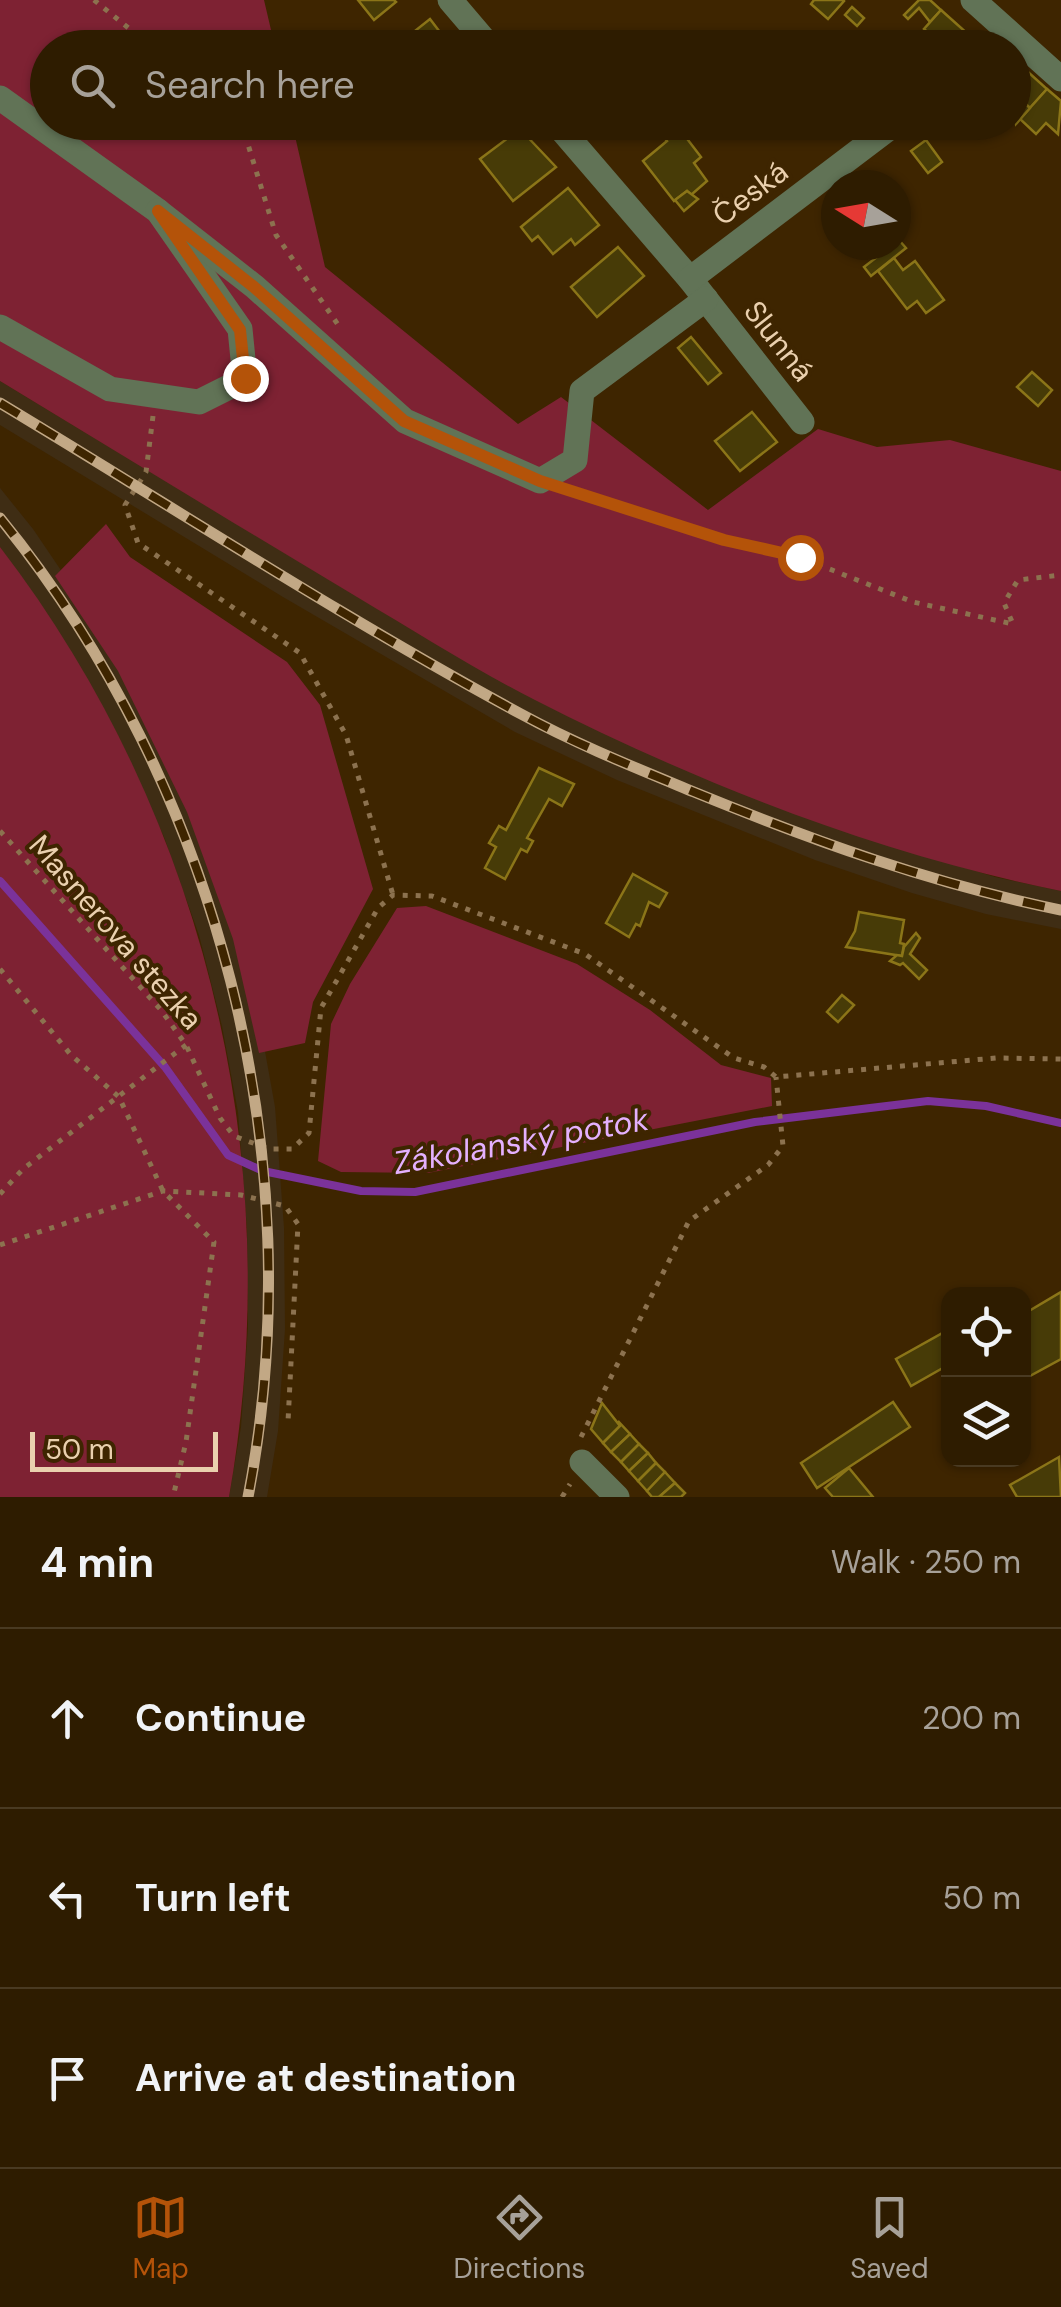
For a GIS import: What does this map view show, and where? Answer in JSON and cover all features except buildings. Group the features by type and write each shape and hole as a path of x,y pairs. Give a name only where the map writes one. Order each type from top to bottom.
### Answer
{"street":[{"path":"450,0 476,30"},
{"path":"973,0 996,30"},
{"path":"1031,59 1061,79"},
{"path":"0,98 30,119"},
{"path":"59,140 254,287 404,421 540,481"},
{"name":"Slunná","path":"571,140 698,289 802,422"},
{"name":"Česká","path":"698,289 876,140"},
{"path":"0,327 110,389 199,402 245,378 240,330 158,211"},
{"name":"Slunná","path":"540,481 575,460 582,391 698,289"},
{"path":"582,1462 617,1497"}],"path":[{"path":"94,0 131,30"},
{"path":"246,140 276,235 351,344"},
{"path":"156,395 146,472 125,505 138,543 300,653 346,736 393,895 432,896 585,954 734,1058 764,1067 776,1077 783,1146 768,1165 689,1221 578,1443 582,1462"},
{"path":"540,481 724,540 800,557 913,602 1013,624 1004,603 1018,580 1061,575"},
{"name":"Masnerova stezka","path":"0,831 162,1010 186,1045 220,1118 234,1136 269,1149 292,1149 309,1133 321,1008 378,908 393,895"},
{"path":"0,969 71,1055 119,1097 163,1191 214,1242 186,1442 173,1497"},
{"path":"0,1194 23,1168 186,1045"},
{"path":"776,1077 996,1058 1061,1059"},
{"path":"0,1245 163,1191 242,1195 285,1206 298,1224 288,1422"}],"shaded area":[{"path":"0,0 264,0 271,30 30,30 30,140 296,140 325,267 518,424 561,397 708,510 818,429 877,447 950,440 1061,471 1061,891 993,876 858,836 726,788 598,731 467,663 0,381"},
{"path":"0,381 429,640 632,746 828,825 995,877 1061,891 1061,929 986,914 815,860 617,780 515,732 0,425"},
{"path":"0,488 98,625 199,823 259,1018 275,1107 284,1228 285,1329 278,1431 267,1497 229,1497 241,1427 248,1328 247,1230 238,1112 199,935 164,837 119,737 66,645 0,547"},
{"path":"106,524 130,557 287,662 320,705 373,889 313,1002 305,1043 259,1053 233,939 187,812 118,671 55,576"},
{"path":"0,547 72,652 131,762 179,878 214,998 237,1121 247,1246 245,1371 229,1497 0,1497"},
{"path":"426,906 577,964 650,1010 721,1065 771,1078 772,1106 428,1173 341,1172 318,1161 331,1024 350,984 397,908"}],"waterway":[{"name":"Zákolanský potok","path":"0,881 165,1067 228,1155 263,1171 361,1191 415,1192 755,1122 928,1101 986,1106 1061,1123"}],"railway":[{"path":"0,403 389,640 563,735 694,792 829,844 920,874 1061,910"},
{"path":"0,518 76,623 140,736 192,856 230,981 256,1109 268,1239 265,1369 248,1497"}],"route":[{"path":"245,378 240,330 158,211 254,287 404,421 540,481 724,540 800,557"}]}
